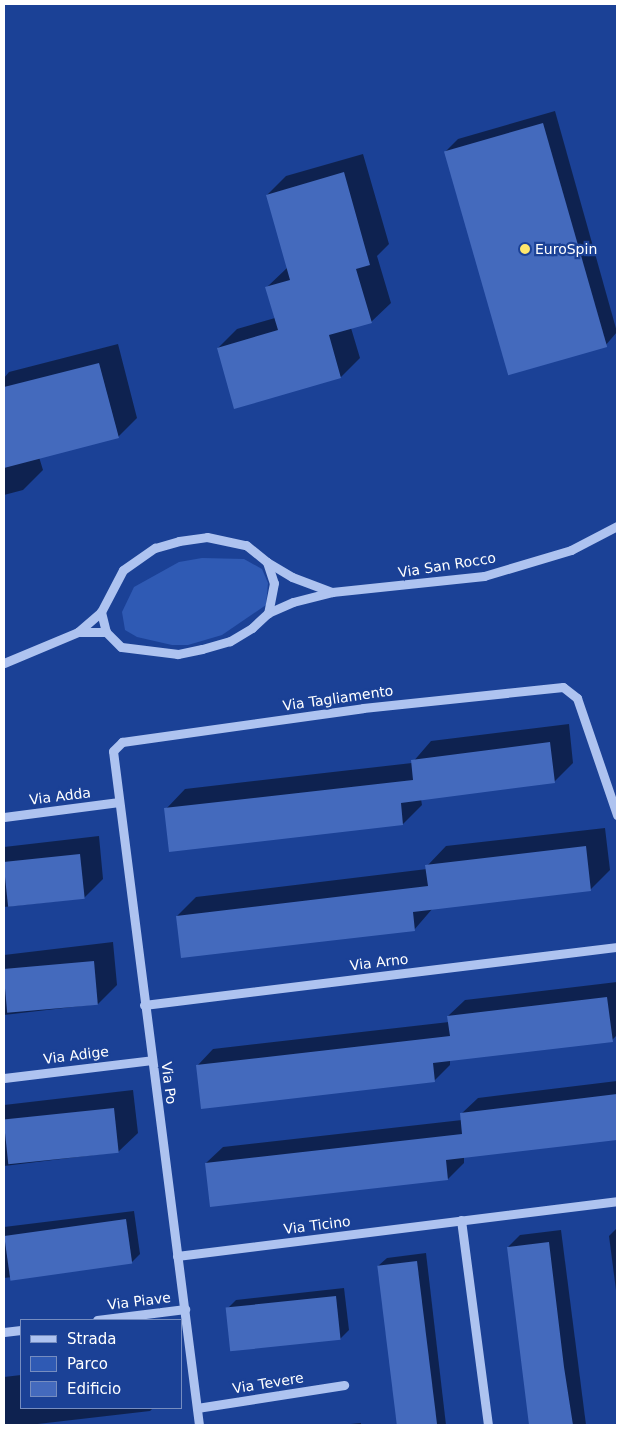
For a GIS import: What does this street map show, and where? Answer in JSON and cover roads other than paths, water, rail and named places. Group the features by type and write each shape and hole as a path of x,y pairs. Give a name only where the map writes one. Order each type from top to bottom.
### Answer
{"street":[{"name":"Via San Rocco","path":"268,613 293,602 332,592 484,576 571,550 617,526"},
{"path":"4,663 78,632 101,612 123,570 155,548 179,540 207,537 231,540 246,545 268,562 274,582 268,613 252,628 230,641 178,654 121,647 106,632 101,612"},
{"name":"Via San Rocco","path":"268,562 292,577 332,592"},
{"path":"78,632 106,632"},
{"name":"Via Tagliamento","path":"118,745 363,708 564,687 577,698 617,815"},
{"name":"Via Po","path":"118,745 113,751 119,802 199,1425"},
{"name":"Via Adda","path":"4,816 119,802"},
{"name":"Via Arno","path":"144,1004 617,947"},
{"name":"Via Adige","path":"4,1078 152,1060"},
{"name":"Via Ticino","path":"177,1256 617,1200"},
{"path":"461,1220 488,1425"},
{"name":"Via Piave","path":"105,1319 185,1309"},
{"path":"4,1332 20,1330"},
{"name":"Via Tevere","path":"197,1408 344,1385"}],"place":[{"name":"EuroSpin","path":"525,249"}]}
